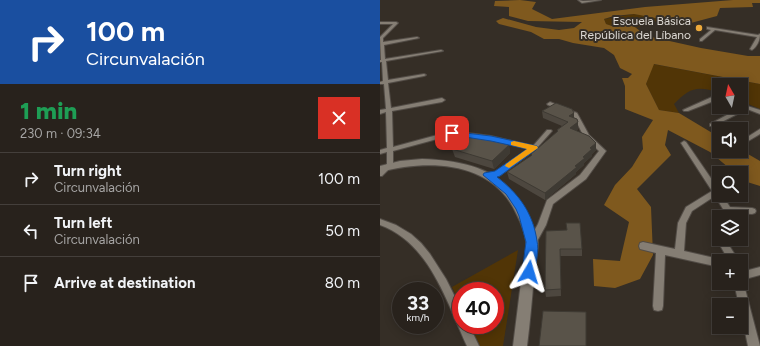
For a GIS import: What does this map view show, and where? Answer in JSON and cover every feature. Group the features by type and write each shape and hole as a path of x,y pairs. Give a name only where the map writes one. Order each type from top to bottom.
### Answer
{"street":[{"path":"390,0 396,0"},
{"path":"580,1 600,0"},
{"path":"380,23 396,23 382,36 381,43 389,110 389,150 385,167 380,174"},
{"path":"708,28 760,37 752,49"},
{"path":"701,40 714,29"},
{"path":"381,43 417,38"},
{"path":"382,61 441,51"},
{"path":"380,83 424,75"},
{"path":"380,112 442,100"},
{"path":"686,110 712,100"},
{"path":"532,242 542,225 550,202 583,177 603,151 586,136 575,114 550,104"},
{"path":"748,108 760,112"},
{"path":"717,122 730,114"},
{"path":"488,175 497,174 534,148 549,131"},
{"path":"748,139 760,131"},
{"path":"380,152 452,133 491,138 534,148"},
{"path":"684,143 712,186"},
{"path":"385,167 415,162 439,162 465,166 488,175 503,186 515,199 524,216 532,242 520,346"},
{"path":"679,254 682,223 689,209 712,195"},
{"path":"723,202 728,210"},
{"path":"748,211 752,211"},
{"path":"380,222 398,229 414,242 436,269 452,302"},
{"path":"643,246 712,261"},
{"path":"658,306 661,250"},
{"path":"748,274 760,271"},
{"path":"744,290 754,346"},
{"path":"467,334 472,346"}],"shaded area":[{"path":"520,0 536,2 532,9 552,19 645,7 733,0 760,0 760,3 752,3 753,7 720,8 717,16 687,24 634,14 614,16 604,19 606,24 612,26 632,25 647,36 701,48 748,56 760,56 760,84 748,82 748,78 728,78 654,64 646,84 659,110 679,113 712,133 712,154 668,130 665,145 671,155 637,189 651,207 653,255 640,279 615,288 594,286 593,259 620,261 629,222 604,205 615,185 632,167 643,149 642,137 653,120 625,109 625,86 622,78 628,78 632,74 620,68 614,55 604,48 559,39 544,39 531,32 499,24 496,21 503,18 536,27 559,30 574,28 582,22 528,21 509,16 509,7 494,6 495,1"},
{"path":"634,14 663,19 636,28 629,25 606,24 604,19"},
{"path":"653,64 728,78 712,78 712,91 699,89 689,91 684,94 674,104 679,113 659,110 646,84"},
{"path":"748,82 760,84 760,109 748,104"},
{"path":"748,154 760,161 760,186 748,182 748,166 727,166 717,158 748,158"},
{"path":"518,250 503,346 480,346 474,334 504,334 504,282 461,282"}],"building":[{"path":"556,103 572,109 574,113 569,116 577,119 578,122 570,128 589,136 596,143 583,157 585,158 575,166 577,167 545,193 507,172 532,155 531,154 558,131 557,130 568,122 542,111"},
{"path":"470,134 509,145 492,161 452,149"},
{"path":"566,223 580,223 582,249 560,249 561,289 545,290 546,231 567,230"},
{"path":"543,311 586,312 586,346 539,346"}],"slow traffic":[{"path":"509,166 534,148 514,144"}],"place":[{"name":"Escuela Básica República del Líbano","path":"699,28"}],"route":[{"path":"452,133 491,138 534,148 497,174 488,175 510,192 524,216 532,242 529,272"}]}
